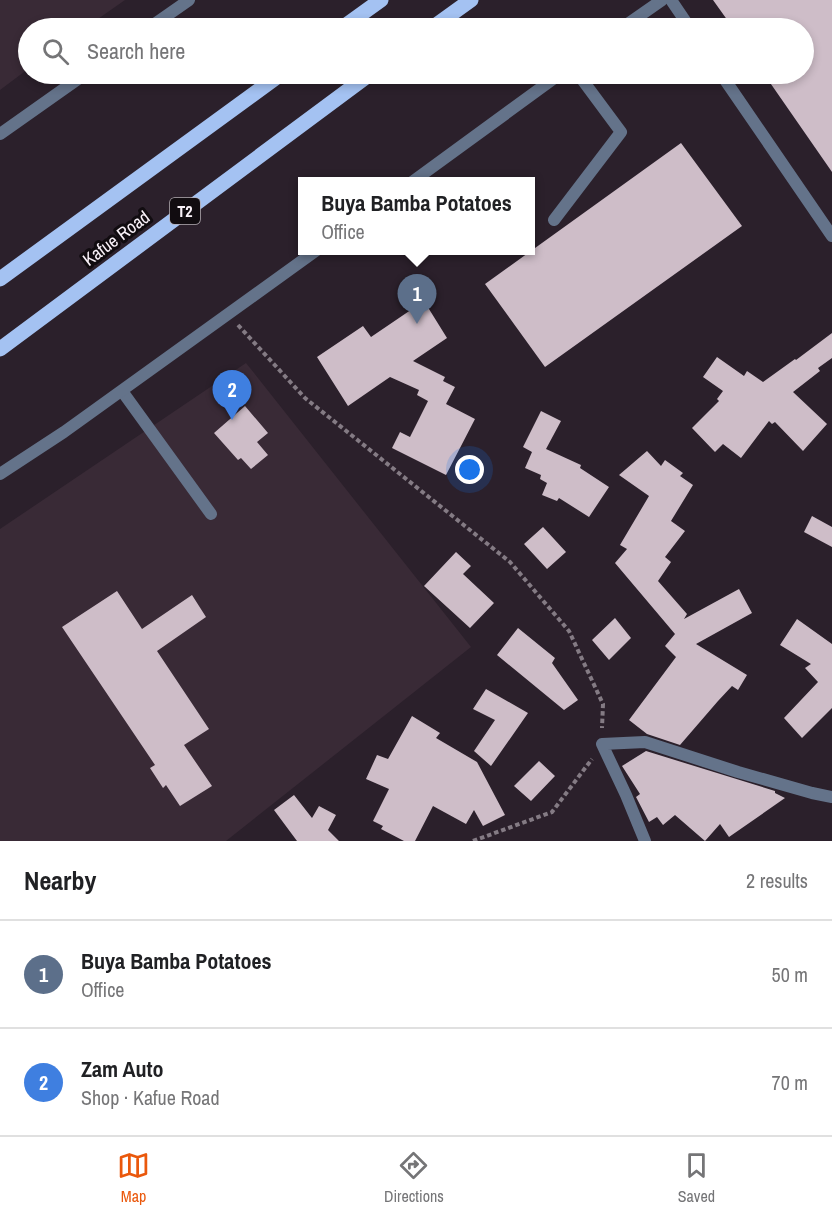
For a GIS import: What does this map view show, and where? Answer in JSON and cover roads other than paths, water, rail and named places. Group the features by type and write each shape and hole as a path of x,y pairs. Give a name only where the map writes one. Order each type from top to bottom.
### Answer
{"main road":[{"path":"356,18 381,0"},
{"path":"446,18 471,0"},
{"name":"Kafue Road","path":"0,279 267,84"},
{"name":"Kafue Road","path":"0,348 356,84"}],"street":[{"path":"163,18 189,0"},
{"path":"636,18 662,0"},
{"path":"671,0 683,18"},
{"path":"2,129 70,84"},
{"path":"419,177 546,84"},
{"path":"554,220 621,132 585,84"},
{"path":"728,84 832,236"},
{"path":"0,474 64,432 310,255"},
{"path":"122,391 211,514"},
{"path":"645,841 602,744 645,742 738,772 832,797"}],"place":[{"name":"Buya Bamba Potatoes","path":"417,324"},
{"name":"Zam Auto","path":"232,420"}]}
